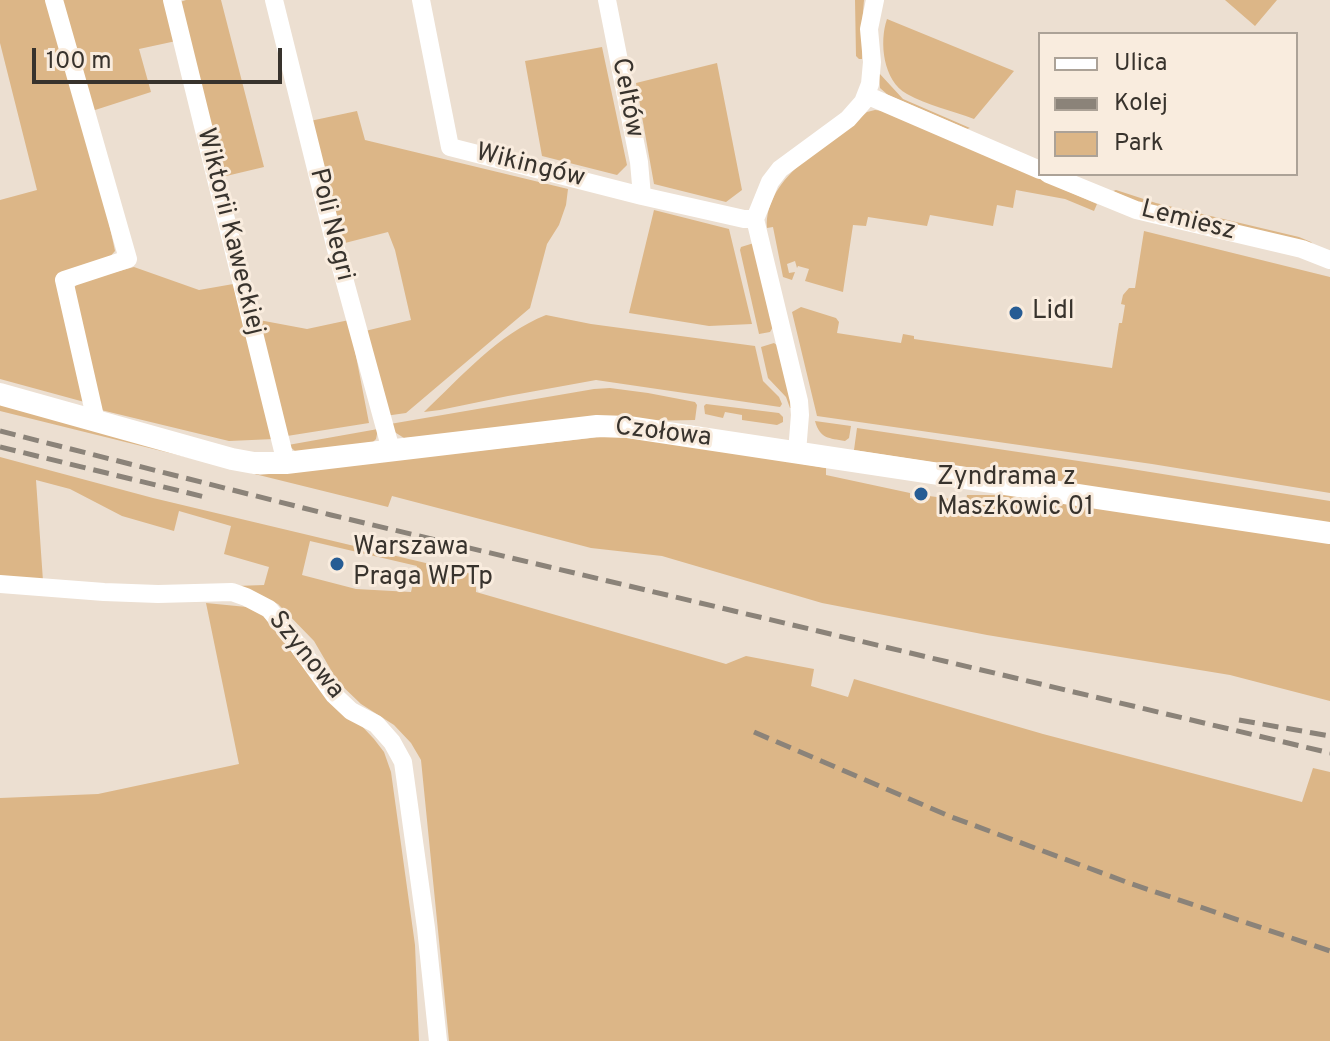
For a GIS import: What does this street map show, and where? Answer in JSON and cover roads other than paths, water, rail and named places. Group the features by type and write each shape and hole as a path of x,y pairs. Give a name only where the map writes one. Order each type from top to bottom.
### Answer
{"street":[{"path":"54,0 128,259 64,280 96,421"},
{"name":"Wiktorii Kaweckiej","path":"172,0 286,463"},
{"name":"Poli Negri","path":"274,0 336,249 391,450"},
{"name":"Wikingów","path":"421,0 450,147 642,196 755,219"},
{"name":"Celtów","path":"607,0 639,162 642,196"},
{"path":"797,452 799,401 755,219 770,182 780,169 848,119 863,102 872,73 869,29 875,0"},
{"path":"866,95 1038,169"},
{"name":"Lemiesz","path":"1053,176 1136,210 1302,249 1330,260"},
{"name":"Czołowa","path":"0,394 254,463 286,463 610,426 1330,533"},
{"name":"Szynowa","path":"0,584 158,594 232,592 269,609 334,695 351,711 376,724 392,742 403,762 438,1041"}],"railway":[{"path":"0,431 331,515 1330,753"},
{"path":"0,447 209,498"},
{"path":"1239,720 1330,736"},
{"path":"754,732 949,816 1129,883 1330,951"}],"place":[{"name":"Lidl","path":"1016,313"},
{"name":"Zyndrama z Maszkowic 01","path":"921,494"},
{"name":"Warszawa Praga WPTp","path":"337,564"}]}
